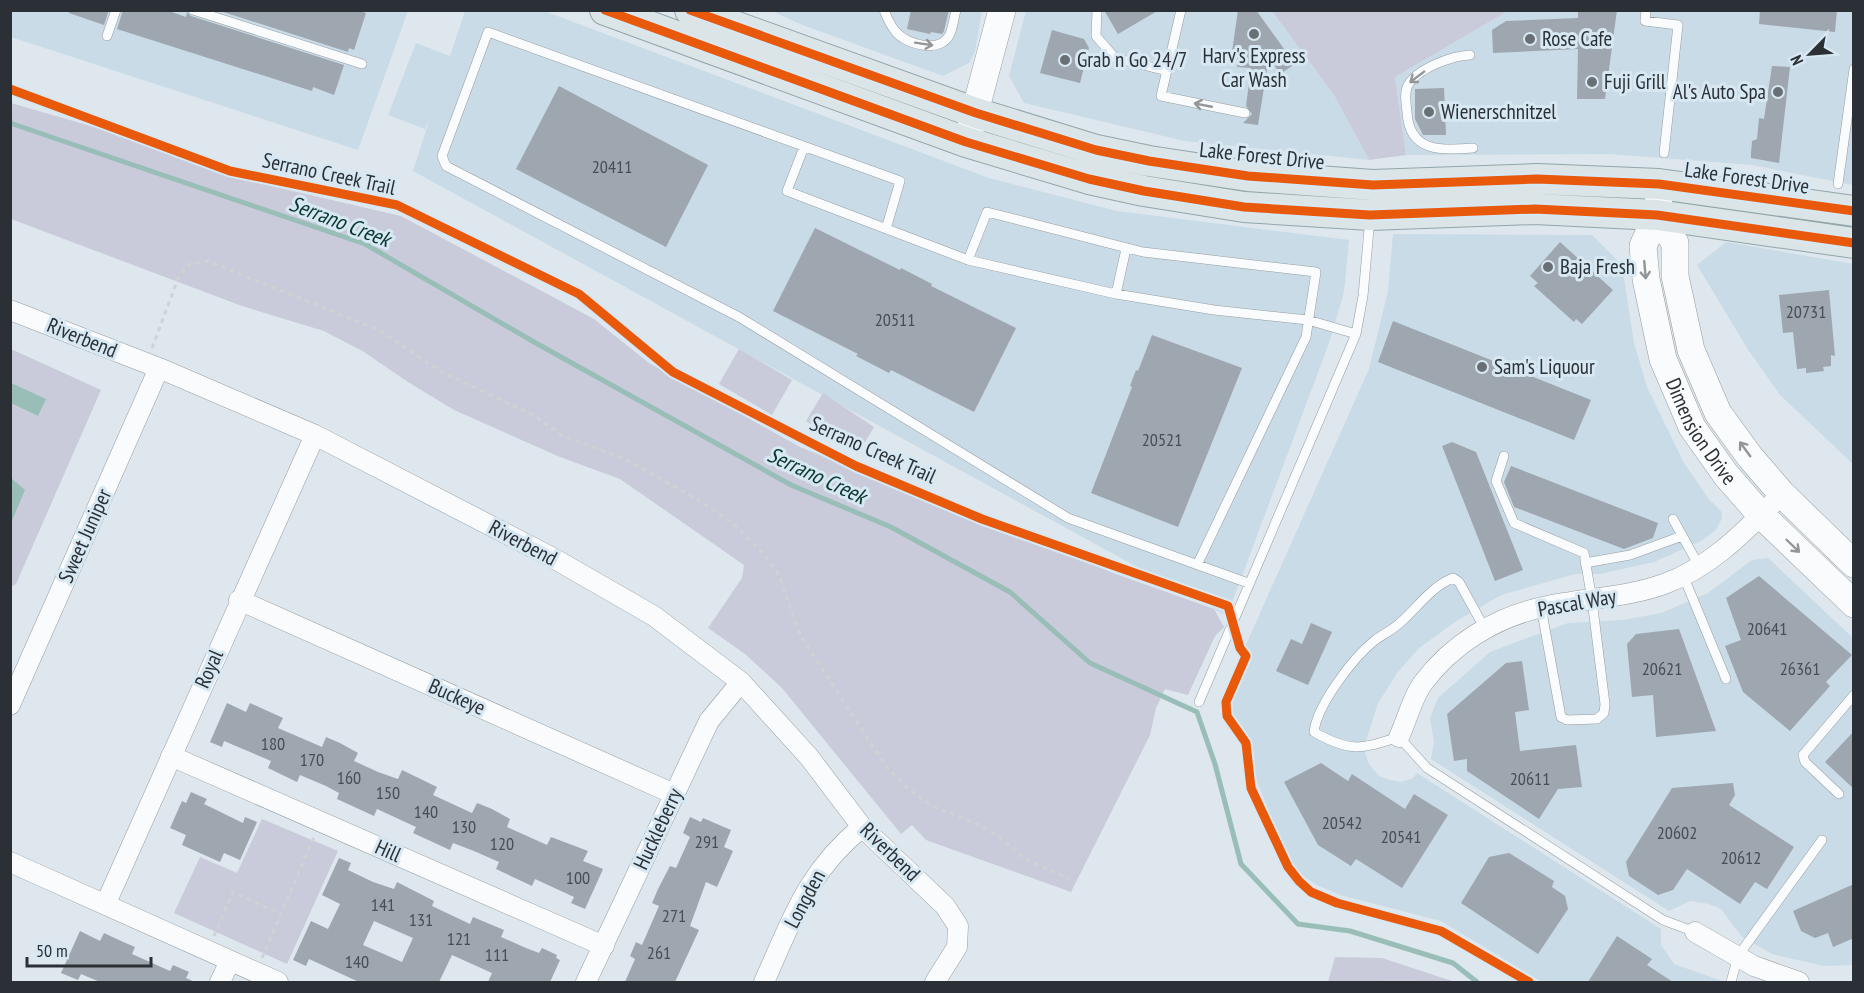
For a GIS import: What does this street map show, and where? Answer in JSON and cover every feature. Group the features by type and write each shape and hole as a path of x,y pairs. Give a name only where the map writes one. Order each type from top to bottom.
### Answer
{"main road":[{"name":"Lake Forest Drive","path":"605,10 966,142 1089,179 1144,191 1244,207 1371,200 1538,179 1659,184 1854,211"},
{"name":"Lake Forest Drive","path":"690,10 976,113 1096,150 1149,161 1248,176 1371,200 1658,215 1854,243"},
{"path":"966,142 976,113 1002,10"},
{"name":"Dimension Drive","path":"1659,184 1658,215 1643,246 1646,279 1663,358 1692,427 1726,475 1761,515 1854,604"},
{"name":"Dimension Drive","path":"1658,215 1675,243 1675,276 1696,363 1718,412 1750,457 1782,494 1854,564"}],"street":[{"name":"Riverbend","path":"10,310 153,366 315,435 554,558 644,610 741,682 809,757 862,827 945,906 958,926 957,946 935,982"},
{"name":"Sweet Juniper","path":"10,705 153,366"},
{"name":"Royal","path":"105,903 315,435"},
{"name":"Pascal Way","path":"1399,737 1422,684 1447,655 1485,629 1509,617 1541,607 1633,593 1665,584 1691,571 1731,545 1782,494"},
{"name":"Buckeye","path":"239,600 674,794"},
{"name":"Huckleberry","path":"586,982 709,721 741,682"},
{"name":"Hill","path":"171,756 604,946"},
{"name":"Longden","path":"764,982 803,894 820,868 839,846 862,827"},
{"path":"10,862 278,982"},
{"path":"1695,932 1754,966 1799,982"},
{"path":"220,982 230,961"}],"lane":[{"path":"107,36 117,10"},
{"path":"193,10 362,64"},
{"path":"884,10 896,33 919,45 934,46 944,42 950,35 956,10"},
{"path":"1097,10 1096,36 1115,58 1167,71"},
{"path":"1181,10 1161,96 1245,113"},
{"path":"1646,10 1645,21 1678,25 1664,153"},
{"path":"886,229 900,181 488,32 442,156 446,166 739,317 1068,518 1198,563 1248,583"},
{"path":"1470,55 1445,59 1411,81 1406,93 1408,128 1412,136 1420,143 1443,150 1473,148"},
{"path":"1838,184 1854,69"},
{"path":"804,147 787,191 968,260 1116,294 1214,310 1308,320 1356,333"},
{"path":"1199,702 1356,333 1364,296 1371,200"},
{"path":"968,260 987,212 1125,249 1316,272 1306,338 1198,563"},
{"path":"1116,294 1125,249"},
{"path":"1504,456 1496,481 1514,524 1584,553 1593,600 1605,704 1604,712 1597,719 1568,720 1561,717 1541,607"},
{"path":"1672,519 1682,536 1726,679"},
{"path":"1586,563 1630,555 1682,536"},
{"path":"1485,629 1460,582 1453,578 1443,582 1399,624 1365,650 1343,675 1315,721 1314,732 1336,744 1361,749 1399,737 1427,768 1663,920 1695,932"},
{"path":"1839,794 1805,762 1803,755 1854,695"},
{"path":"1731,982 1738,956 1822,840"}],"path":[{"path":"153,366 178,276 190,264 208,261 244,273 270,288 334,309 379,330 449,376 533,415 563,436 625,459 732,523 764,553 779,575 800,635 893,773 932,806 982,826 1024,858 1069,879"},
{"path":"256,972 321,822"},
{"path":"207,951 233,892 281,914"},
{"path":"1382,982 1413,982"}],"shaded area":[{"path":"770,10 982,11 975,51 969,63 943,76 800,24"},
{"path":"11,11 408,11 358,150 11,37"},
{"path":"465,11 544,11 989,178 1117,211 1349,240 1344,292 1329,343 1227,616 413,171 430,118 425,129 388,115 416,43 450,56"},
{"path":"1026,11 1272,11 1334,95 1369,160 1185,141 1024,103 1009,76"},
{"path":"1272,11 1508,11 1395,77 1406,155 1369,160 1334,95"},
{"path":"1508,11 1853,11 1853,185 1752,165 1609,154 1406,155 1395,77"},
{"path":"11,103 101,129 224,175 401,216 594,319 649,363 800,447 1116,574 1214,609 1224,627 1215,636 1188,695 1165,689 1156,708 1150,735 1071,892 926,840 912,825 901,834 782,688 745,654 708,628 742,578 744,565 620,479 560,457 454,410 364,352 324,331 242,306 11,219"},
{"path":"1393,234 1592,235 1622,265 1634,343 1647,387 1684,463 1708,498 1721,511 1722,518 1716,530 1701,541 1654,562 1600,574 1575,574 1501,595 1455,622 1419,648 1398,672 1378,703 1366,741 1365,753 1369,764 1379,776 1390,780 1401,782 1413,778 1417,773 1661,929 1661,945 1674,964 1725,982 1542,982 1441,921 1340,895 1315,884 1298,872 1280,839 1223,696 1369,369 1388,291"},
{"path":"1726,242 1853,264 1853,464 1780,395 1747,348 1697,265"},
{"path":"11,349 101,390 16,584 11,587"},
{"path":"739,349 792,380 772,415 719,384"},
{"path":"11,383 46,399 38,416 11,403"},
{"path":"823,393 874,427 858,454 806,421"},
{"path":"11,478 25,490 11,523"},
{"path":"1768,558 1853,638 1853,965 1824,966 1772,954 1742,937 1721,909 1709,904 1690,901 1669,911 1431,759 1434,742 1430,718 1438,698 1490,652 1568,623 1623,620 1661,613 1708,593 1752,560"},
{"path":"262,819 338,851 287,964 174,913 200,857 237,873"},
{"path":"1335,957 1382,958 1455,982 1328,982"}],"building":[{"path":"69,10 109,10 104,25 69,13"},
{"path":"123,10 166,10 186,17 187,12 191,16 344,65 334,95 313,87 312,91 117,29"},
{"path":"217,10 356,10 366,13 354,50 349,48 348,52"},
{"path":"911,10 949,10 942,34 907,29"},
{"name":"Grab n Go 24/7","path":"1104,10 1159,10 1118,34"},
{"name":"Harv's Express Car Wash","path":"1238,10 1256,10 1295,64 1280,74 1269,57 1258,125 1243,123 1252,114 1246,106 1251,68 1237,67 1238,61 1232,52"},
{"path":"1578,10 1617,10 1605,99 1577,99 1578,49 1493,53 1492,30 1506,21 1578,18"},
{"path":"1760,10 1837,10 1835,32 1759,24"},
{"name":"Grab n Go 24/7","path":"1052,30 1084,39 1089,48 1080,83 1040,73"},
{"name":"Al's Auto Spa","path":"1772,66 1790,67 1779,163 1751,158 1752,141 1757,139 1759,118 1764,119"},
{"path":"559,86 708,165 666,247 516,169"},
{"name":"Wienerschnitzel","path":"1444,88 1446,135 1423,135 1415,119 1415,89"},
{"path":"815,228 900,270 901,268 932,284 931,286 1016,328 974,412 891,370 889,373 856,356 858,354 773,311"},
{"path":"1560,242 1613,290 1582,324 1576,319 1574,322 1534,286 1538,283 1530,276"},
{"path":"1829,290 1835,356 1831,355 1831,366 1823,367 1824,371 1806,373 1806,368 1797,369 1793,332 1783,333 1779,295"},
{"path":"1393,321 1591,400 1574,440 1378,362"},
{"path":"1152,335 1242,368 1178,527 1091,493 1132,387 1130,386 1136,370 1138,371"},
{"path":"1452,442 1476,452 1523,570 1495,581 1442,446"},
{"path":"1511,466 1658,523 1653,538 1624,549 1514,507 1504,482"},
{"path":"1759,576 1852,655 1826,682 1830,686 1790,731 1743,692 1725,646 1741,640 1726,598"},
{"path":"1311,623 1332,632 1308,685 1276,671 1291,639 1302,644"},
{"path":"1679,629 1716,731 1656,737 1653,695 1632,697 1627,644 1636,634"},
{"path":"1522,661 1529,710 1515,712 1520,751 1576,745 1582,787 1558,789 1539,819 1467,771 1467,759 1454,761 1447,714 1506,663"},
{"path":"227,703 246,712 250,703 283,718 278,728 322,747 326,737 340,743 358,753 354,761 378,772 398,779 402,770 437,787 433,795 472,813 477,803 492,809 510,819 507,827 547,845 551,837 588,851 583,861 603,869 585,909 571,903 574,897 535,879 532,886 496,869 499,862 453,843 450,850 413,833 416,827 377,809 374,816 337,799 339,793 326,786 300,775 297,782 268,768 271,761 224,741 222,747 210,742"},
{"path":"1854,731 1854,789 1825,762"},
{"path":"1321,763 1348,781 1352,774 1405,809 1414,794 1448,815 1402,888 1356,859 1351,866 1318,845 1284,782"},
{"path":"1733,783 1735,795 1729,805 1794,847 1767,889 1755,882 1740,904 1687,869 1673,890 1658,895 1629,876 1626,862 1672,788"},
{"path":"191,792 207,799 204,804 243,823 245,817 257,822 240,860 224,853 220,862 182,845 186,835 170,828 182,801 186,803"},
{"path":"690,817 701,822 703,818 731,830 724,847 733,851 717,887 706,882 690,926 699,930 675,982 625,982 635,959 630,956 636,942 642,945 659,906 652,903 658,889 670,866 676,868 690,837 683,833"},
{"path":"1509,853 1554,881 1552,887 1565,896 1568,909 1538,954 1461,903 1489,857"},
{"path":"339,858 351,863 348,870 373,882 394,889 397,882 434,901 432,906 470,924 473,917 504,930 501,937 539,953 542,948 557,955 556,958 560,960 550,982 488,982 492,973 452,955 439,982 359,982 309,959 306,966 293,960 311,921 328,929 340,904 322,895","holes":["374,921 413,938 402,962 363,945"]},
{"path":"1854,884 1854,938 1833,947 1828,933 1815,938 1801,931 1793,911"},
{"path":"80,931 100,941 104,933 135,947 132,954 170,971 173,965 189,972 186,978 195,982 100,982 81,974 78,980 61,973"},
{"path":"1617,936 1652,959 1647,965 1673,982 1588,982"}],"waterway":[{"name":"Serrano Creek","path":"10,123 365,244 534,342 791,485 891,527 1010,592 1090,663 1197,712 1215,764 1241,864 1298,924 1350,931 1453,963 1477,982"}],"cycle path":[{"path":"605,10 966,142 1089,179 1144,191 1244,207 1370,215 1535,209 1657,215 1854,243"},
{"path":"690,10 976,113 1096,150 1149,161 1248,176 1373,185 1537,179 1659,184 1854,211"},
{"name":"Serrano Creek Trail","path":"10,89 230,171 397,205 579,294 673,372 856,466 982,519 1228,606 1240,648 1246,656 1226,702 1227,716 1246,743 1251,788 1288,867 1299,881 1311,892 1337,903 1441,931 1529,982"}],"place":[{"name":"Harv's Express Car Wash","path":"1254,34"},
{"name":"Rose Cafe","path":"1530,39"},
{"name":"Grab n Go 24/7","path":"1065,60"},
{"name":"Fuji Grill","path":"1592,82"},
{"name":"Al's Auto Spa","path":"1778,92"},
{"name":"Wienerschnitzel","path":"1429,112"},
{"name":"Baja Fresh","path":"1548,267"},
{"name":"Sam's Liquour","path":"1482,367"}]}
